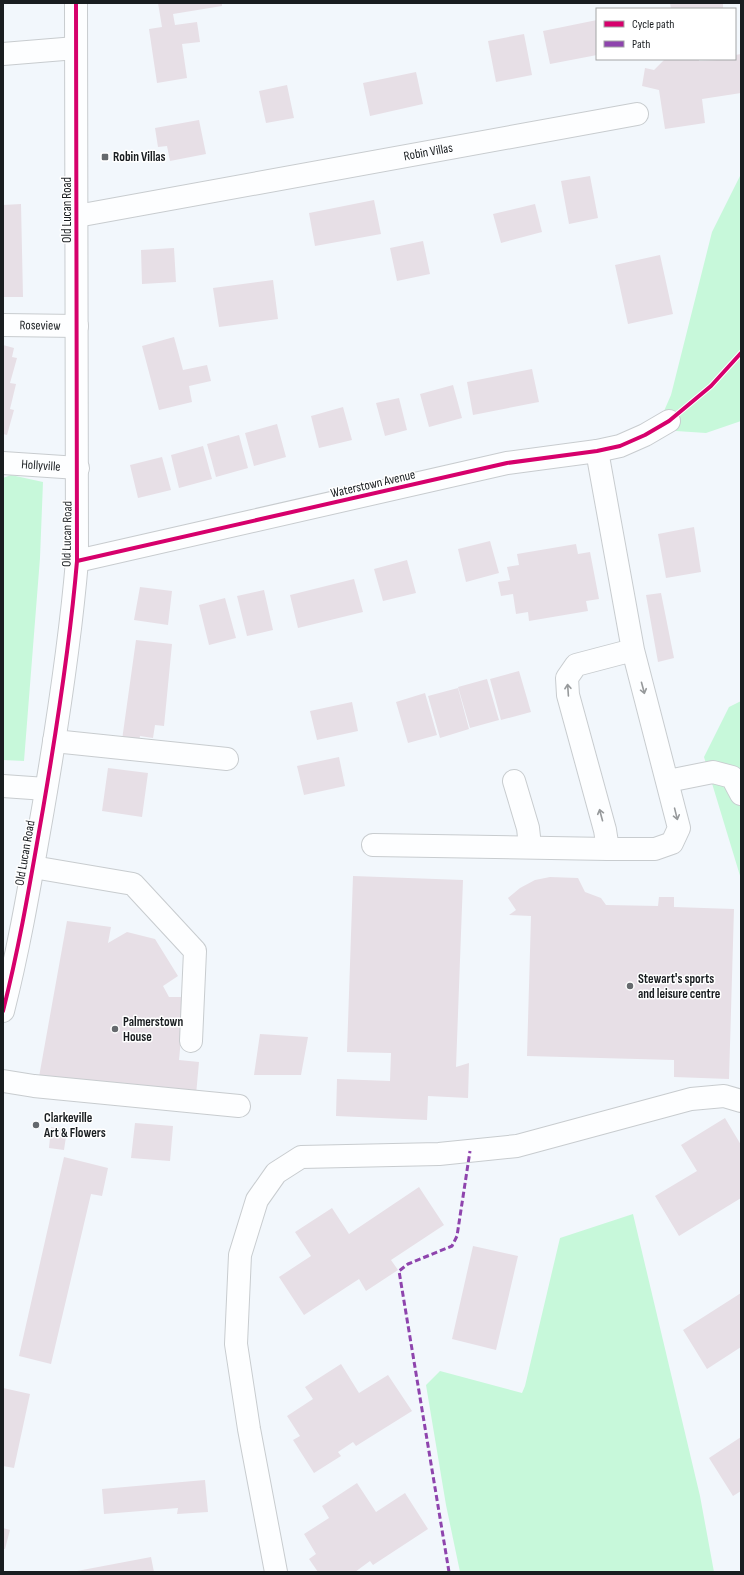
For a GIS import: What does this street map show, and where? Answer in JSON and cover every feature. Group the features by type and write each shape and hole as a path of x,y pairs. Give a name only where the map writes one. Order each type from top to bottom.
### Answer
{"street":[{"name":"Old Lucan Road","path":"3,1011 17,955 46,790 73,614 77,561 76,3"},
{"path":"3,54 76,48"},
{"name":"Robin Villas","path":"77,216 637,114"},
{"name":"Roseview","path":"3,325 77,326"},
{"name":"Waterstown Avenue","path":"77,561 508,463 597,451 620,446 645,435 669,421"},
{"path":"373,845 530,846 655,849 672,843 679,828 633,650 597,451"},
{"name":"Hollyville","path":"3,463 78,468"},
{"path":"608,849 605,830 568,695 568,678 576,665 633,650"},
{"path":"54,741 227,759"},
{"path":"668,781 713,772 732,776 741,794"},
{"path":"514,781 528,828 530,846"},
{"path":"3,786 46,790"},
{"path":"33,867 133,884 195,951 191,1041"},
{"path":"3,1081 34,1086 239,1106"},
{"path":"276,1572 249,1429 236,1344 240,1255 257,1200 276,1173 300,1157 439,1154 517,1146 692,1100 724,1096 741,1101"}],"green space":[{"path":"741,174 741,421 706,433 676,431 664,411 671,395 712,232"},
{"path":"11,475 43,482 40,558 24,761 3,760 3,478"},
{"path":"741,701 741,879 704,757 729,707"},
{"path":"633,1214 700,1496 714,1572 460,1572 446,1505 426,1385 440,1371 522,1393 525,1386 560,1238"}],"building":[{"path":"158,3 222,3 222,6 173,14 175,25 197,22 200,42 182,44 187,78 157,83 149,29 162,27"},
{"path":"670,3 723,3 723,8 671,8"},
{"path":"596,20 596,55 550,64 543,31"},
{"path":"524,34 532,75 496,82 488,41"},
{"path":"741,54 741,93 702,99 705,123 665,129 659,90 642,86 645,68 654,70 664,60 736,60 736,55"},
{"path":"416,72 423,104 370,116 363,83"},
{"path":"287,85 294,118 266,123 259,91"},
{"path":"199,120 206,154 170,161 167,146 158,147 155,128"},
{"path":"590,176 598,218 569,224 561,181"},
{"path":"374,200 381,234 315,246 309,213"},
{"path":"21,204 23,297 3,297 3,205"},
{"path":"535,204 542,232 501,243 493,214"},
{"path":"423,241 430,274 397,281 390,248"},
{"path":"174,248 176,282 142,284 141,250"},
{"path":"660,255 673,314 628,324 615,265"},
{"path":"273,280 278,319 219,327 213,288"},
{"path":"174,337 183,370 207,365 211,381 189,386 192,402 159,410 142,346"},
{"path":"3,345 14,348 12,357 17,358 10,383 16,384 10,409 14,410 7,435 3,434"},
{"path":"532,369 539,402 473,415 467,382"},
{"path":"453,385 462,418 429,427 420,394"},
{"path":"399,398 407,430 385,436 376,403"},
{"path":"343,407 352,440 319,448 311,416"},
{"path":"277,424 286,457 254,466 245,433"},
{"path":"239,435 248,468 216,477 207,444"},
{"path":"203,446 212,479 179,488 171,455"},
{"path":"162,457 171,490 138,498 130,465"},
{"path":"694,527 701,572 666,578 658,534"},
{"path":"490,541 499,573 466,582 458,549"},
{"path":"576,544 578,554 590,552 599,599 586,601 588,611 529,621 528,612 516,614 513,594 501,596 498,582 510,580 507,567 519,565 517,554"},
{"path":"407,560 416,593 383,601 374,569"},
{"path":"354,579 363,612 298,628 290,595"},
{"path":"140,587 172,591 168,625 134,620"},
{"path":"264,590 273,630 247,636 237,596"},
{"path":"661,593 674,658 658,662 646,595"},
{"path":"225,598 236,638 209,645 199,605"},
{"path":"136,640 172,644 164,726 155,725 153,738 140,736 139,742 122,740"},
{"path":"519,671 531,712 501,720 490,679"},
{"path":"487,679 499,720 470,728 458,687"},
{"path":"458,688 469,729 440,738 428,696"},
{"path":"425,693 437,735 408,743 396,702"},
{"path":"352,702 358,731 317,740 310,711"},
{"path":"339,757 345,786 304,795 297,766"},
{"path":"108,768 148,773 142,817 102,811"},
{"path":"353,876 463,880 456,1067 469,1063 468,1098 428,1096 427,1120 336,1116 337,1079 390,1081 391,1053 347,1052"},
{"name":"Stewart's sports and leisure centre","path":"550,877 578,878 585,892 601,898 606,905 658,906 659,897 674,897 674,907 734,909 729,1079 674,1077 674,1060 527,1056 531,916 509,915 516,910 508,898 520,888 535,880"},
{"name":"Palmerstown House","path":"67,921 111,927 108,943 127,932 155,939 178,976 163,986 169,997 185,997 179,1060 199,1062 196,1095 39,1077"},
{"path":"260,1034 308,1037 301,1075 254,1075"},
{"path":"725,1118 741,1145 741,1198 679,1236 655,1196 697,1171 681,1145"},
{"path":"135,1123 173,1126 170,1161 131,1158"},
{"path":"51,1127 67,1130 64,1150 49,1148"},
{"path":"64,1157 108,1168 102,1196 91,1194 51,1364 19,1356"},
{"path":"419,1187 444,1225 391,1260 398,1270 366,1291 359,1279 304,1315 279,1277 311,1256 295,1232 332,1208 349,1234"},
{"path":"473,1246 518,1256 496,1350 452,1339"},
{"path":"741,1293 741,1347 707,1369 683,1330"},
{"path":"341,1364 359,1393 388,1375 412,1411 356,1446 353,1442 338,1452 341,1456 314,1473 293,1440 300,1436 287,1416 313,1399 305,1387"},
{"path":"3,1388 30,1394 14,1468 3,1466"},
{"path":"741,1437 741,1491 733,1496 709,1458"},
{"path":"205,1480 208,1512 177,1514 178,1508 104,1514 102,1489"},
{"path":"357,1483 376,1512 405,1493 428,1529 373,1565 370,1561 355,1572 318,1572 309,1559 316,1554 304,1534 329,1518 322,1506"},
{"path":"3,1528 10,1530 5,1549 3,1549"},
{"path":"151,1557 154,1572 77,1572 77,1571"}],"marked path":[{"path":"449,1572 399,1271 408,1264 452,1246 457,1236 470,1151"}],"cycle path":[{"path":"3,1011 25,910 48,778 67,654 77,561 76,3"},
{"path":"77,561 507,463 597,451 620,446 645,435 669,421 711,386 741,353"}],"place":[{"name":"Robin Villas","path":"105,157"},
{"name":"Stewart's sports and leisure centre","path":"630,986"},
{"name":"Palmerstown House","path":"115,1029"},
{"name":"Clarkeville Art & Flowers","path":"36,1125"}]}
